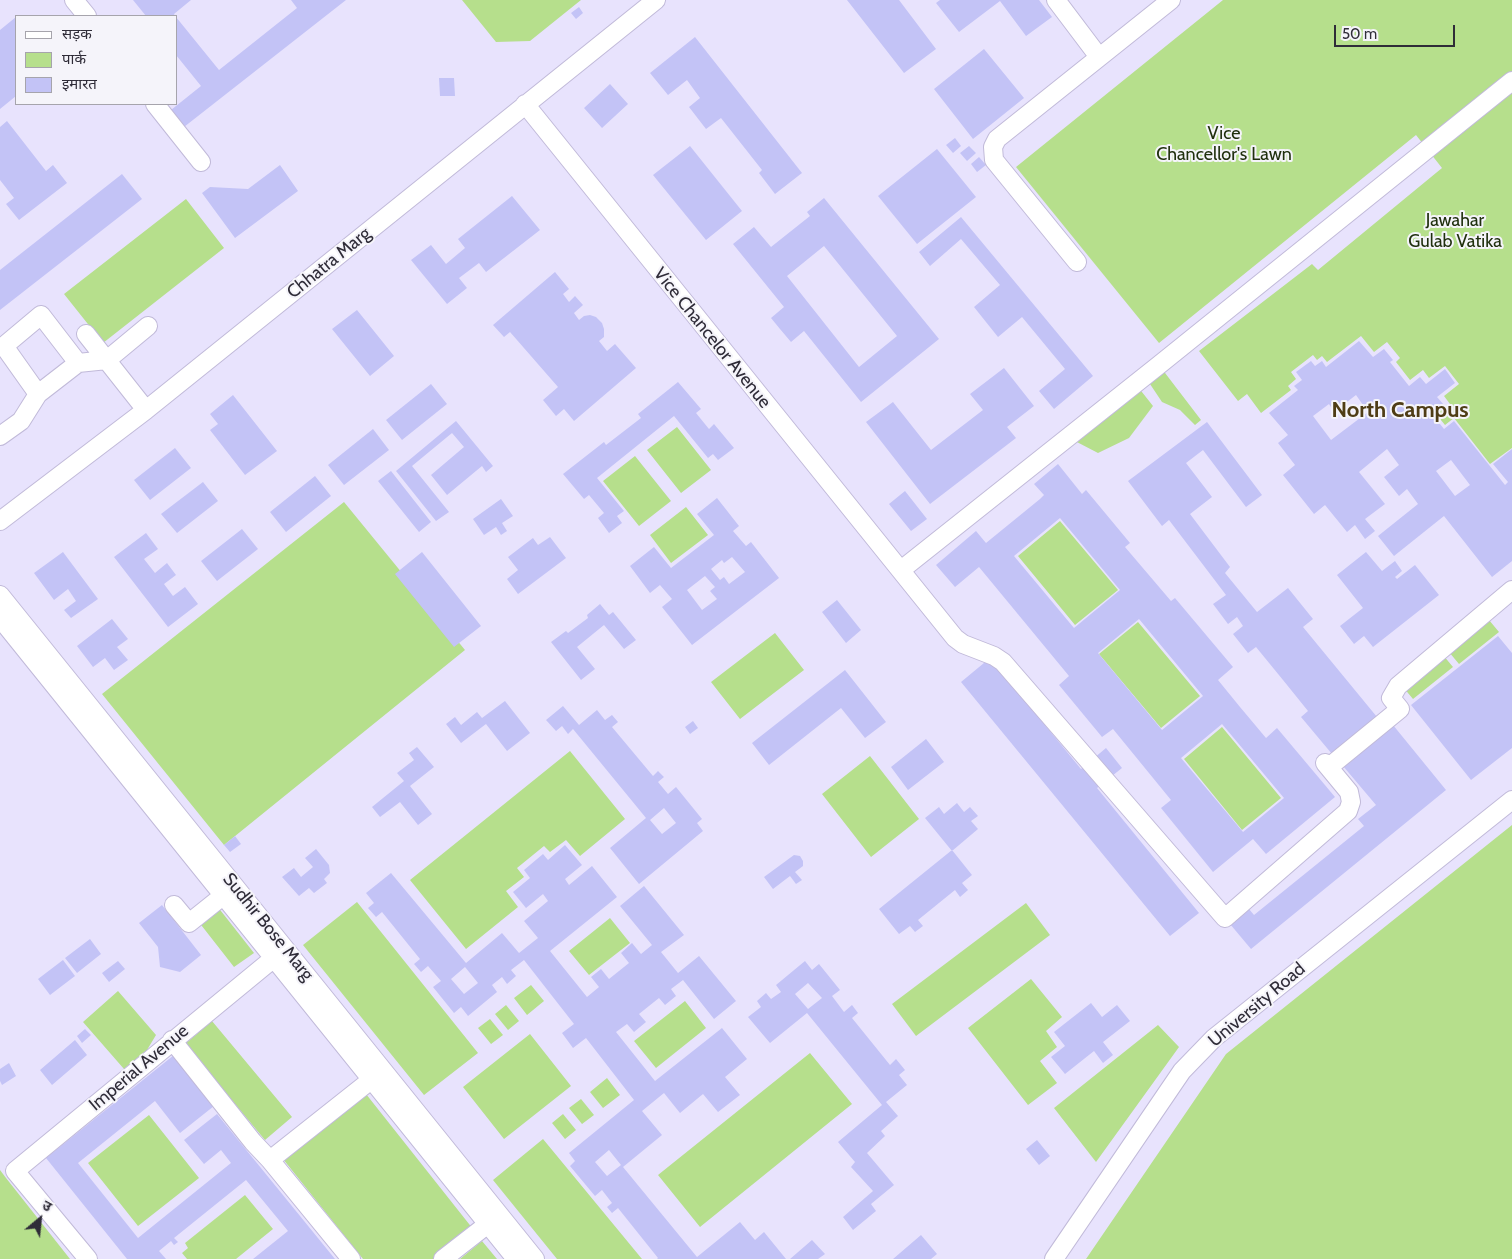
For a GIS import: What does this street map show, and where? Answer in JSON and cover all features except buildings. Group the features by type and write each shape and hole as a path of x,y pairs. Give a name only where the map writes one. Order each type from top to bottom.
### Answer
{"street":[{"path":"74,0 86,15"},
{"name":"Chhatra Marg","path":"0,521 146,410 656,0"},
{"path":"1056,0 1099,57"},
{"path":"1077,262 994,160 993,147 997,139 1171,0"},
{"path":"901,570 1512,81"},
{"name":"Vice Chancelor Avenue","path":"525,104 956,638 963,644 994,656 1003,662 1225,918 1348,811 1351,802 1349,792 1327,765 1400,709 1391,698 1398,686 1512,590"},
{"path":"156,105 201,162"},
{"path":"38,394 4,346 41,315 78,363"},
{"path":"0,436 21,420 38,394 78,363 107,360 148,326"},
{"path":"86,334 146,410"},
{"name":"Sudhir Bose Marg","path":"0,595 535,1259"},
{"name":"Sudhir Bose Marg","path":"0,618 224,895 269,962 371,1080 516,1259"},
{"name":"University Road","path":"1054,1259 1182,1071 1214,1038 1512,800"},
{"path":"174,905 189,923 224,895"},
{"name":"Imperial Avenue","path":"88,1259 15,1171 269,962"},
{"path":"172,1040 253,1142 351,1259"},
{"path":"270,1160 371,1080"},
{"path":"443,1259 488,1224"}],"green space":[{"path":"462,0 581,0 530,41 496,42"},
{"path":"1223,0 1512,0 1512,448 1490,464 1454,418 1445,425 1436,414 1450,404 1444,396 1459,384 1445,366 1429,378 1423,370 1410,380 1396,362 1400,358 1387,342 1374,352 1361,336 1327,362 1322,356 1317,360 1313,355 1291,372 1296,379 1288,386 1291,390 1261,413 1247,394 1238,401 1199,351 1312,264 1318,270 1442,168 1416,135 1159,343 1016,167"},
{"path":"186,199 224,248 103,343 64,294"},
{"path":"1162,369 1201,420 1195,425 1180,410 1162,402 1148,381"},
{"path":"1138,387 1153,406 1129,438 1098,453 1073,440"},
{"path":"677,427 711,470 681,493 647,450"},
{"path":"635,456 671,501 639,526 603,481"},
{"path":"344,502 465,650 224,845 102,694"},
{"path":"686,507 708,535 671,563 650,535"},
{"path":"1060,521 1118,590 1075,625 1018,556"},
{"path":"1489,620 1499,632 1459,664 1449,652"},
{"path":"1138,622 1200,696 1161,728 1099,654"},
{"path":"775,633 804,670 740,719 711,682"},
{"path":"1443,655 1453,667 1413,699 1403,687"},
{"path":"1222,727 1281,798 1242,830 1184,759"},
{"path":"570,751 625,819 580,856 566,840 550,852 544,846 517,868 524,877 506,891 518,907 466,949 410,880"},
{"path":"870,756 919,819 871,857 822,794"},
{"path":"1512,825 1512,1259 1086,1259 1226,1054"},
{"path":"357,902 478,1053 424,1095 303,945"},
{"path":"1026,903 1050,935 916,1036 892,1004"},
{"path":"217,906 254,953 234,967 198,921"},
{"path":"610,918 630,943 589,975 569,951"},
{"path":"1031,979 1062,1017 1046,1031 1057,1047 1040,1061 1057,1083 1028,1105 968,1028"},
{"path":"531,985 544,1001 527,1015 514,998"},
{"path":"118,991 156,1035 147,1050 124,1069 83,1022"},
{"path":"685,1001 706,1028 656,1068 634,1041"},
{"path":"506,1005 519,1021 508,1030 495,1014"},
{"path":"490,1019 503,1035 491,1044 478,1028"},
{"path":"212,1021 292,1117 265,1140 185,1044"},
{"path":"1158,1025 1179,1047 1096,1162 1054,1108"},
{"path":"530,1034 571,1086 504,1139 463,1087"},
{"path":"810,1053 852,1104 700,1227 658,1175"},
{"path":"607,1078 620,1095 603,1108 590,1092"},
{"path":"366,1094 473,1229 435,1259 363,1259 283,1159"},
{"path":"581,1099 594,1115 582,1124 569,1108"},
{"path":"563,1114 576,1130 565,1139 552,1123"},
{"path":"149,1115 199,1178 138,1226 88,1163"},
{"path":"543,1139 642,1259 557,1259 493,1180"},
{"path":"0,1170 6,1178 70,1259 0,1259"},
{"path":"245,1195 273,1229 236,1259 187,1259 182,1253 188,1248 185,1243"},
{"path":"482,1241 497,1259 460,1259"}],"district":[{"name":"North Campus","path":"1400,411"}],"park label":[{"name":"Vice Chancellor's Lawn","path":"1224,144"},
{"name":"Jawahar Gulab Vatika","path":"1455,231"}]}
